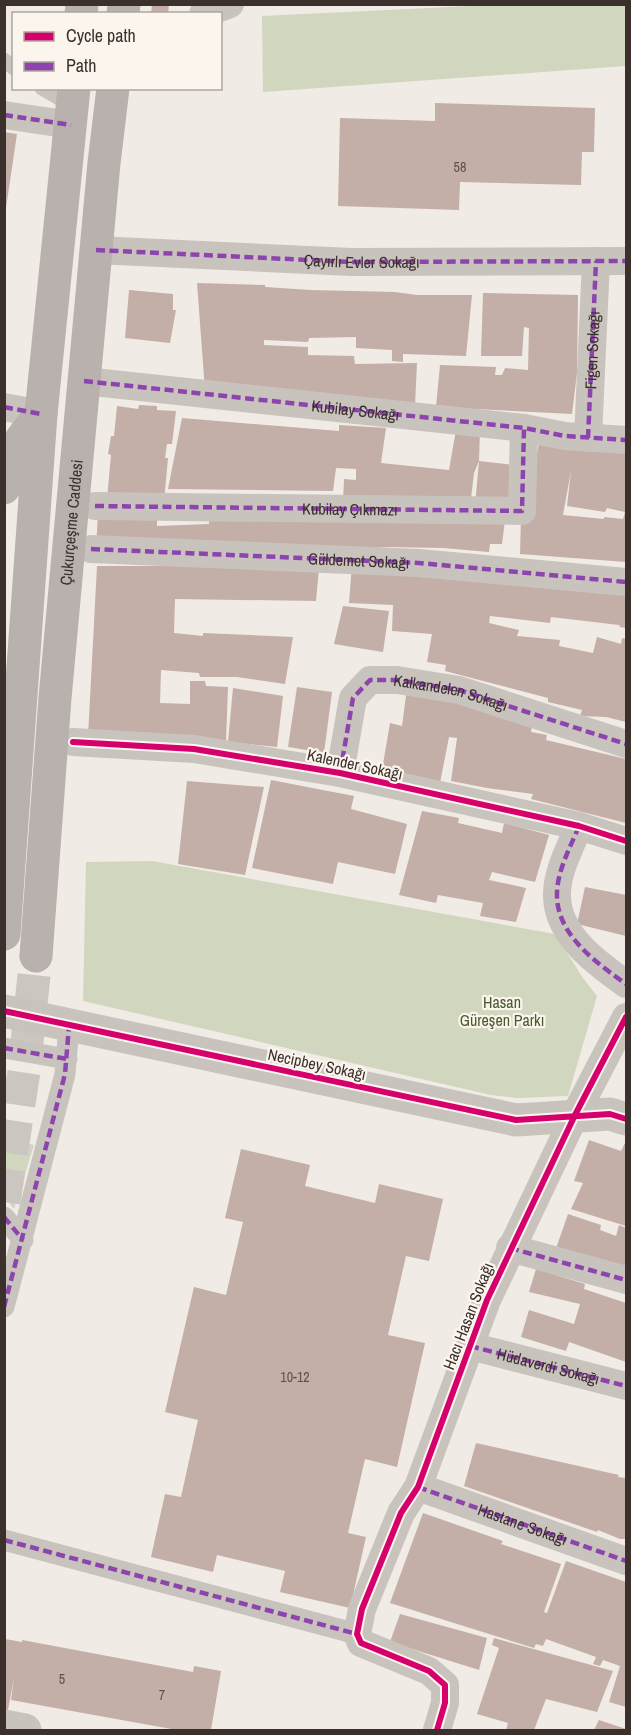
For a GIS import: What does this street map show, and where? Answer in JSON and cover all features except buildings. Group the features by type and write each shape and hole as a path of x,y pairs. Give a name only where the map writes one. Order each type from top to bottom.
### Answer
{"main road":[{"name":"Çukurçeşme Caddesi","path":"36,956 55,698 113,90"},
{"path":"4,934 41,414 72,106"},
{"path":"4,488 9,461 19,441 41,414"}],"street":[{"path":"209,12 231,5"},
{"path":"4,115 72,106"},
{"name":"Çayırlı Evler Sokağı","path":"96,250 352,262 627,261"},
{"name":"Figen Sokağı","path":"588,438 596,261"},
{"name":"Kubilay Sokağı","path":"84,381 524,428 565,436 627,440"},
{"path":"4,407 41,414"},
{"name":"Kubilay Çıkmazı","path":"95,506 522,511 524,428"},
{"name":"Güldemet Sokağı","path":"90,549 419,563 627,582"},
{"name":"Kalkandelen Sokağı","path":"340,773 353,698 370,680 397,680 459,690 627,744"},
{"name":"Kalender Sokağı","path":"73,742 194,749 340,773 579,826 627,841"},
{"path":"579,826 562,869 557,897 564,926 603,968 627,984"},
{"name":"Necipbey Sokağı","path":"4,1011 516,1120 610,1114 627,1119"},
{"name":"Hacı Hasan Sokağı","path":"357,1634 362,1610 401,1513 418,1486 487,1300 575,1115 627,1017"},
{"path":"4,1307 24,1240 65,1074 69,1026"},
{"path":"4,1048 67,1059"},
{"path":"4,1216 24,1240"},
{"path":"510,1248 627,1280"},
{"name":"Hüdaverdi Sokağı","path":"470,1346 627,1386"},
{"name":"Hastane Sokağı","path":"418,1486 627,1560"},
{"path":"4,1540 357,1634 361,1643 429,1671 445,1685 445,1704 437,1731"},
{"path":"4,1726 25,1731"}],"lane":[{"path":"45,90 72,106"}],"green space":[{"path":"492,5 626,5 626,66 263,92 262,16"},
{"name":"Hasan Güreşen Parkı","path":"152,861 555,934 597,996 568,1096 517,1098 491,1095 83,1001 86,862"},
{"path":"5,1136 34,1145 14,1209 5,1197"}],"tunnel":[{"path":"4,1202 24,1071 36,956"}],"marked path":[{"path":"4,115 71,125"},
{"path":"96,250 352,262 626,261"},
{"path":"588,438 596,261"},
{"path":"84,381 524,428 565,436 626,440"},
{"path":"4,407 41,414"},
{"path":"95,506 522,511 524,428"},
{"path":"91,549 419,563 626,582"},
{"path":"340,773 353,698 370,680 397,680 459,690 626,744"},
{"path":"579,826 559,879 557,888 559,911 564,924 581,948 626,984"},
{"path":"4,1307 65,1074 69,1026"},
{"path":"4,1048 67,1059"},
{"path":"4,1217 23,1240"},
{"path":"510,1248 626,1280"},
{"path":"470,1346 626,1386"},
{"path":"418,1487 626,1561"},
{"path":"4,1540 357,1634"}],"cycle path":[{"path":"73,742 194,749 340,773 579,826 626,841"},
{"path":"4,1011 516,1120 610,1114 626,1119"},
{"path":"437,1730 445,1703 445,1685 429,1671 361,1643 357,1634 362,1609 401,1513 418,1487 487,1300 575,1115 626,1017"}]}
